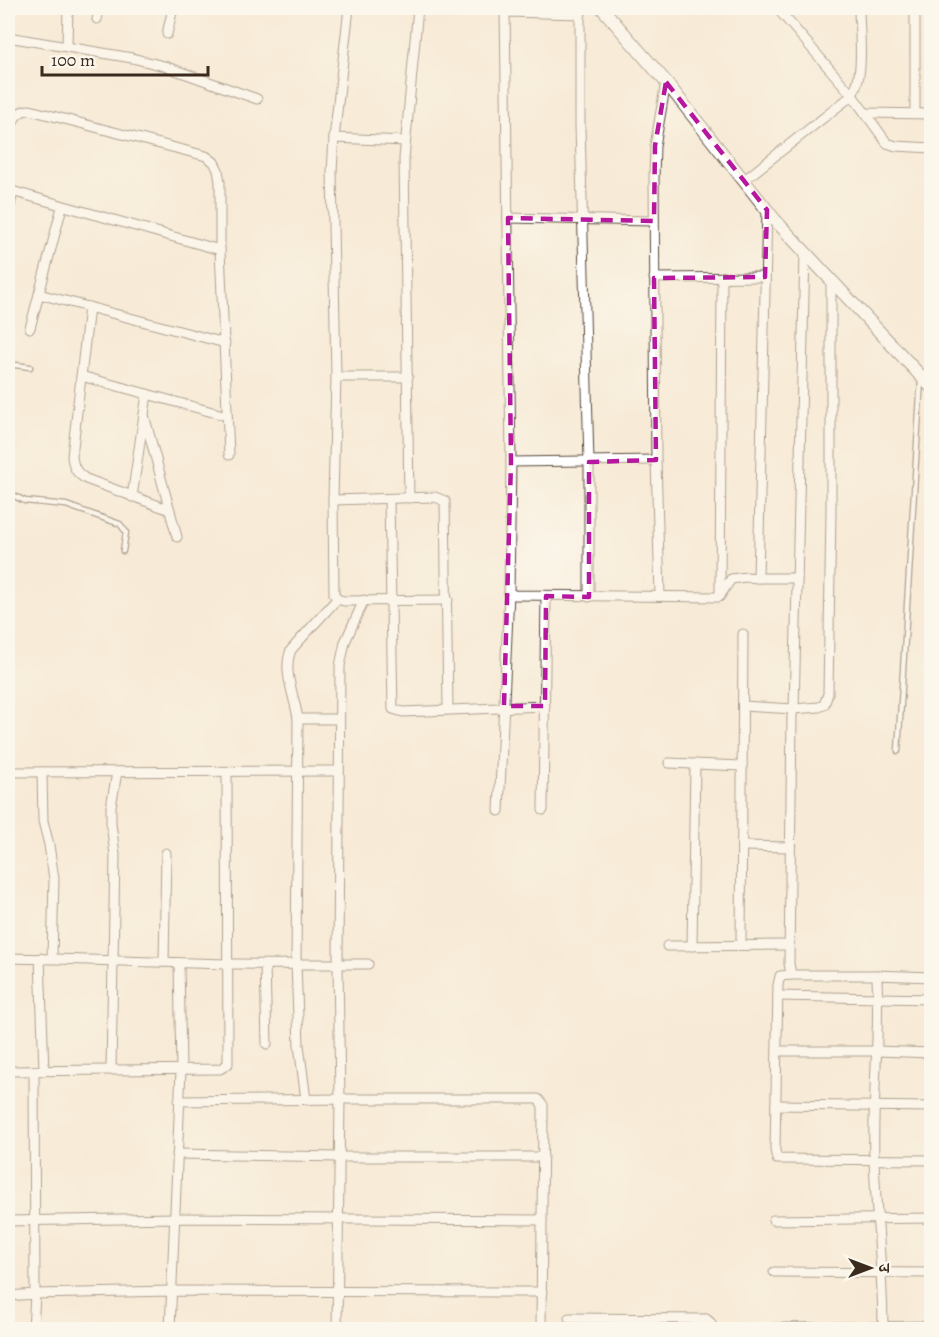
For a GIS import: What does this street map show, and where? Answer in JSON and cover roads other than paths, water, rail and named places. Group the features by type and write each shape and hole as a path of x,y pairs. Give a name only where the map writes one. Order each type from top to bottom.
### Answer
{"street":[{"path":"67,46 68,8"},
{"path":"97,19 99,8"},
{"path":"167,34 173,8"},
{"path":"337,599 333,589 336,377 332,172 349,8"},
{"path":"409,498 405,141 418,8"},
{"path":"602,8 666,82 767,210 928,382"},
{"path":"777,8 852,95 883,139 890,145 932,148"},
{"path":"743,181 852,95 859,83 860,74 859,8"},
{"path":"915,8 915,113"},
{"path":"499,811 509,592 511,462 505,10 580,11 580,126 589,462 589,597"},
{"path":"8,37 132,58 164,66 257,99"},
{"path":"660,596 656,460 654,221 655,146 666,82"},
{"path":"8,139 18,113 30,110 206,156 214,162 218,170 229,455"},
{"path":"865,113 932,114"},
{"path":"334,138 405,141"},
{"path":"8,214 10,191 220,250"},
{"path":"30,328 62,207"},
{"path":"758,578 767,210"},
{"path":"508,218 654,221"},
{"path":"791,975 789,945 791,719 794,709 805,253"},
{"path":"720,597 722,277"},
{"path":"654,278 765,277"},
{"path":"743,706 794,709 819,707 824,705 828,694 831,280"},
{"path":"39,294 225,343"},
{"path":"89,307 72,456 73,465 78,474 86,479 170,510"},
{"path":"81,376 227,416"},
{"path":"336,377 408,377"},
{"path":"132,497 147,394"},
{"path":"144,415 177,537"},
{"path":"511,462 656,460"},
{"path":"333,500 435,497 446,501 448,709"},
{"path":"389,499 393,709 403,711 545,705"},
{"path":"720,597 731,579 797,578"},
{"path":"509,592 514,595 546,596 720,597"},
{"path":"543,810 546,596"},
{"path":"337,599 448,600"},
{"path":"306,1100 299,1045 296,964 298,719 296,701 287,672 287,660 291,650 337,599"},
{"path":"337,1329 340,1099 338,771 341,654 364,600"},
{"path":"741,945 743,634"},
{"path":"298,719 339,719"},
{"path":"669,764 742,766"},
{"path":"692,945 695,764"},
{"path":"8,772 338,771"},
{"path":"42,772 43,821 50,845 54,879 52,958"},
{"path":"111,1070 111,960 115,855 111,807 117,772"},
{"path":"8,1071 220,1069 228,1064 227,772"},
{"path":"742,846 790,847"},
{"path":"164,962 166,853"},
{"path":"667,946 789,945"},
{"path":"8,958 228,965 368,964"},
{"path":"33,1329 40,958"},
{"path":"170,1329 181,1069 179,963"},
{"path":"265,965 267,1044"},
{"path":"875,975 877,1051 874,1159 884,1328"},
{"path":"932,977 780,976 775,1150 777,1159 932,1160"},
{"path":"778,996 932,999"},
{"path":"777,1052 932,1053"},
{"path":"179,1101 538,1099 543,1105 541,1329"},
{"path":"776,1105 932,1107"},
{"path":"177,1154 543,1157"},
{"path":"8,1221 174,1218 542,1220"},
{"path":"773,1220 932,1218"},
{"path":"774,1272 932,1273"},
{"path":"8,1296 171,1292 542,1292"},
{"path":"569,1318 706,1319 714,1329"},
{"path":"700,1329 706,1319"},
{"path":"774,1328 932,1326"}],"lane":[{"path":"8,364 30,367"},
{"path":"898,751 928,382"},
{"path":"8,493 25,501 66,505 120,524 126,532 123,551"}]}
